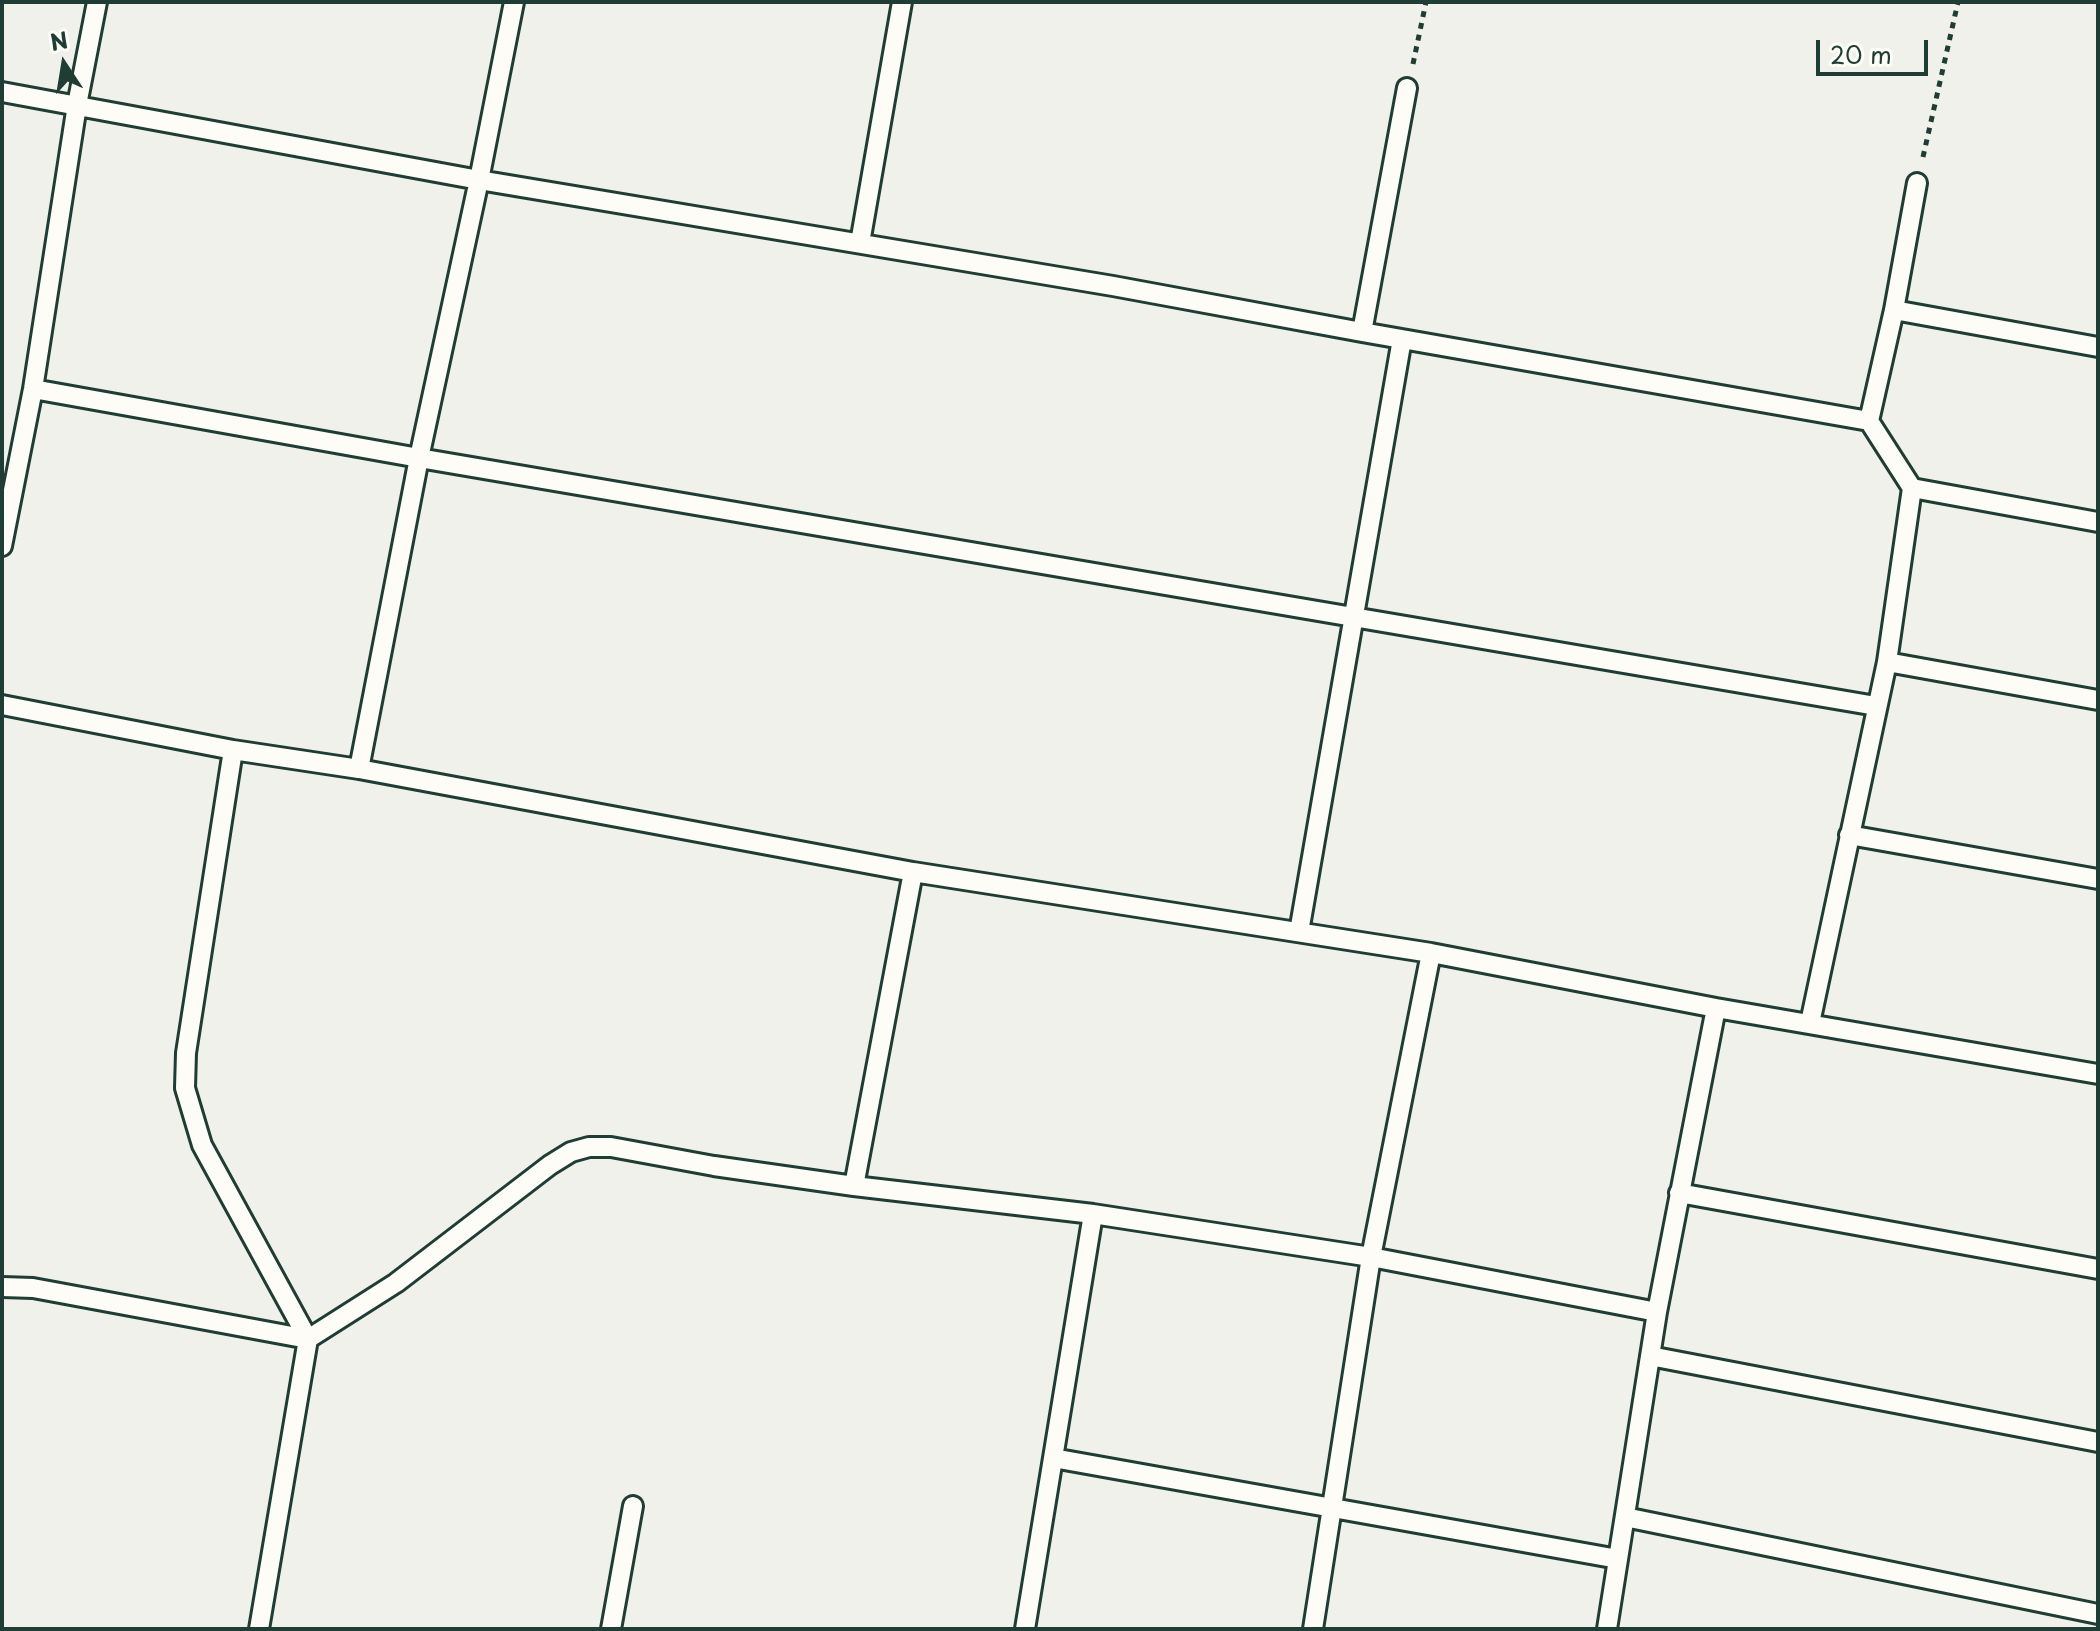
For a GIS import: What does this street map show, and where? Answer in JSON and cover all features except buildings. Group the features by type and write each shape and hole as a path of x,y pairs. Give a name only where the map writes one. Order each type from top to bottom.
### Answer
{"lane":[{"path":"2,546 33,389 77,105 97,2"},
{"path":"359,769 419,458 514,2"},
{"path":"860,243 902,2"},
{"path":"1362,332 1407,88"},
{"path":"2,92 479,180 1113,286 1869,421"},
{"path":"1810,1023 1887,662 1912,488 1869,421 1894,310 1917,183"},
{"path":"1894,310 2098,347"},
{"path":"1299,932 1402,339"},
{"path":"33,389 419,458 1876,706"},
{"path":"1912,488 2098,522"},
{"path":"1887,662 2098,700"},
{"path":"2,705 233,750 359,769 913,872 1431,953 1716,1008 2098,1074"},
{"path":"233,750 186,1053 185,1088 202,1145 308,1339 259,1629"},
{"path":"1849,835 2098,879"},
{"path":"854,1186 913,872"},
{"path":"1313,1629 1371,1257 1431,953"},
{"path":"1607,1629 1657,1312 1716,1008"},
{"path":"2,1287 33,1288 308,1339 396,1283 550,1165 571,1152 589,1147 611,1147 714,1166 1093,1214 1371,1257 1657,1312"},
{"path":"1679,1193 2098,1269"},
{"path":"1025,1629 1093,1214"},
{"path":"1650,1356 2098,1442"},
{"path":"1053,1458 1618,1559"},
{"path":"611,1629 633,1506"},
{"path":"1625,1517 2098,1614"}],"path":[{"path":"1407,88 1426,2"},
{"path":"1917,183 1958,2"}]}
